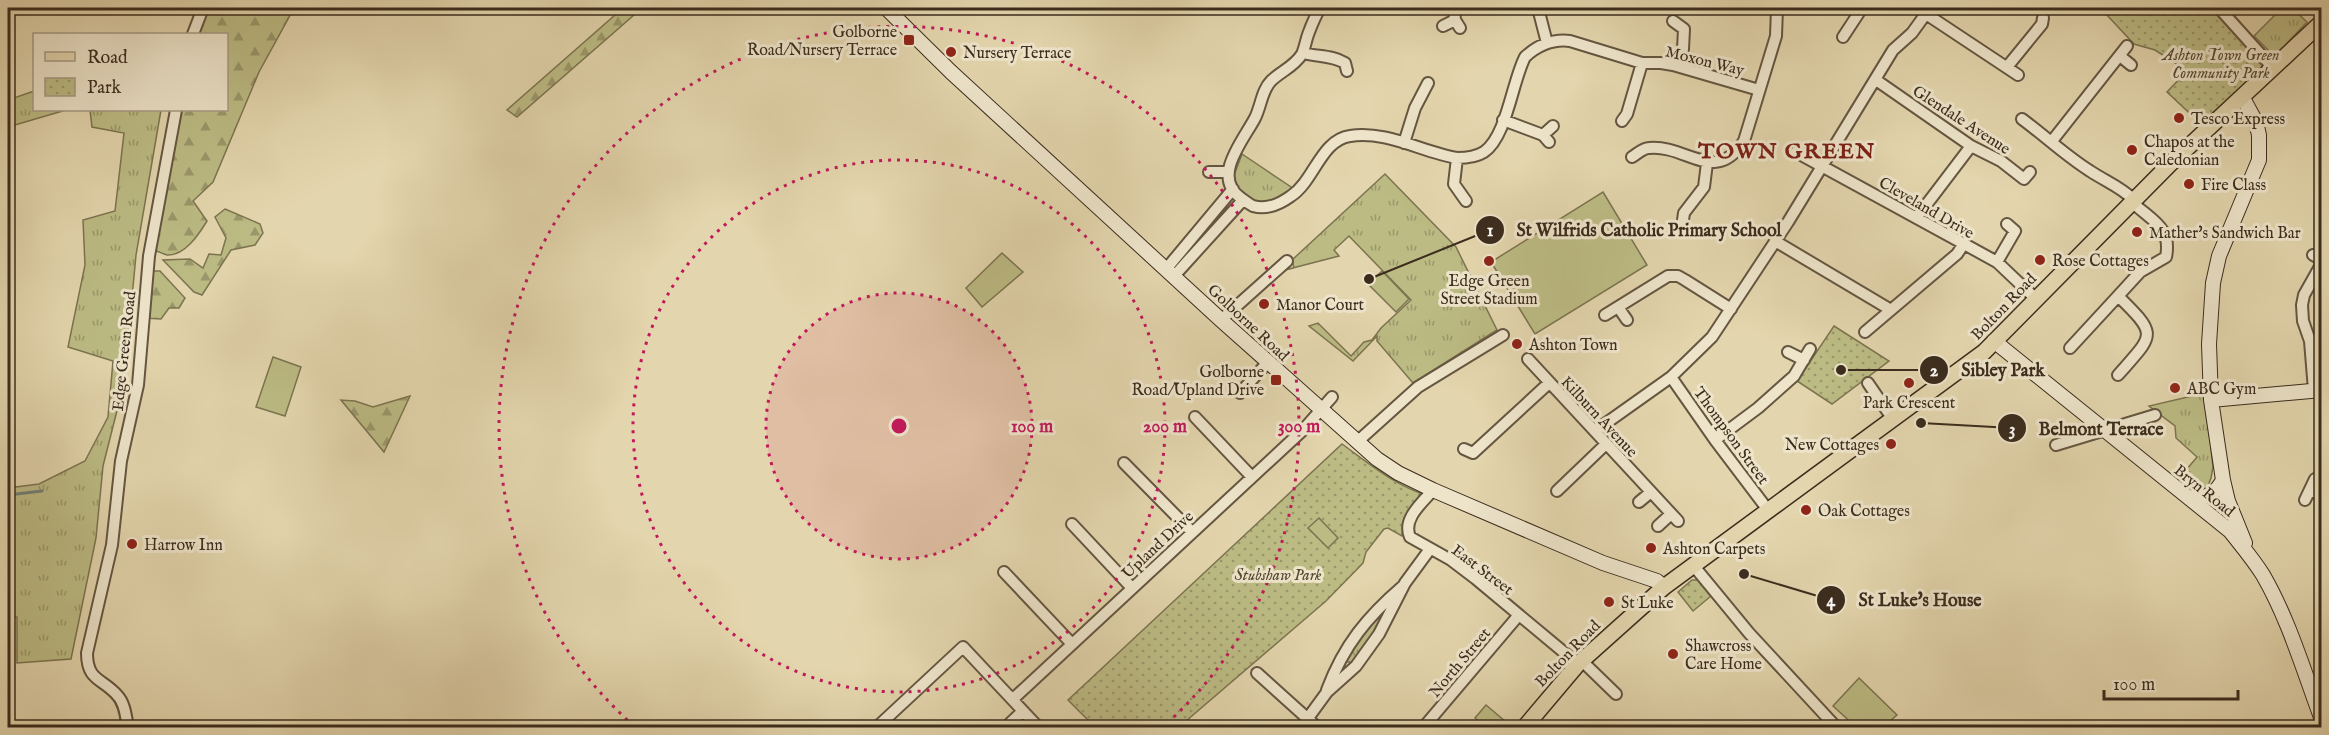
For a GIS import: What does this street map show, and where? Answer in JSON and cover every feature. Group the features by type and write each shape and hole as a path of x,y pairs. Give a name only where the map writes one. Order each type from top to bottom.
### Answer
{"main road":[{"name":"Golborne Road","path":"886,8 929,51 1221,320 1357,442 1398,473 1595,560 1657,581 1664,587"},
{"name":"Bolton Road","path":"1524,728 1580,663 1664,587 1892,417 1969,363 1995,341 2133,201 2322,22"},
{"path":"2243,98 2256,122 2259,135 2259,160 2219,256 2213,283 2209,344 2211,400 2223,480 2228,501 2251,557"},
{"name":"Bryn Road","path":"1995,341 2230,531 2264,577 2292,638 2322,720"},
{"path":"2211,400 2318,390"},
{"path":"2187,497 2199,499 2206,497 2219,487 2223,480"},
{"name":"Golborne Road","path":"1645,576 1688,569"}],"street":[{"path":"193,33 203,8"},
{"path":"1320,8 1303,53 1294,65 1270,81 1263,93 1255,118 1233,156 1229,172 1233,189 1251,205 1263,208 1277,204 1291,196 1303,186 1327,150 1335,142 1347,136 1362,135 1404,143 1457,158 1468,158 1483,153 1492,144 1503,120 1525,57 1534,49 1547,43 1538,8"},
{"path":"1443,26 1457,24 1454,8"},
{"path":"1632,157 1647,148 1674,151 1707,164 1730,157 1738,150 1744,141 1776,36 1777,8"},
{"path":"2219,8 2274,68"},
{"path":"1595,430 1671,377 1712,337 1823,166 1893,50 1912,33 1928,11 2018,75"},
{"path":"1843,37 1862,13"},
{"path":"2007,67 2042,24 2043,18"},
{"path":"1673,21 1684,29 1683,49 1678,66"},
{"name":"Moxon Way","path":"1547,43 1570,40 1642,63 1678,66 1759,90"},
{"path":"2052,141 2127,46"},
{"path":"1303,53 1318,57 1336,57 1348,63"},
{"path":"2120,56 2131,65"},
{"name":"Moxon Way","path":"1622,121 1633,110 1642,63"},
{"name":"Glendale Avenue","path":"1876,80 1971,146 2001,161 2024,179 2030,172"},
{"path":"1404,143 1415,108 1427,98 1428,83"},
{"name":"Edge Green Road","path":"128,728 120,699 94,678 88,666 90,637 109,563 122,461 138,385 148,256 176,111"},
{"path":"2022,118 2091,172 2125,190 2164,232 2168,240 2166,257 2140,273 2070,348"},
{"path":"1503,120 1546,139 1553,126"},
{"path":"1917,217 1971,146"},
{"name":"Cleveland Drive","path":"1796,152 1997,262 2035,298"},
{"path":"1457,158 1450,185 1466,201"},
{"path":"1682,227 1680,212 1704,187 1707,164"},
{"path":"1207,171 1229,172"},
{"path":"1171,272 1233,189"},
{"path":"1171,272 1243,200"},
{"path":"1997,262 2014,230"},
{"path":"1775,241 1891,310"},
{"path":"1865,332 1957,254 1964,245"},
{"path":"2318,390 2301,305 2319,259"},
{"path":"1221,320 1287,261"},
{"path":"1605,315 1668,276 1678,276 1731,309"},
{"path":"2118,296 2142,319 2146,326 2146,342 2120,373 2132,379"},
{"path":"1618,308 1627,320"},
{"path":"1357,442 1418,387 1503,335"},
{"path":"1715,440 1758,408 1794,376 1810,349"},
{"path":"1788,351 1804,360"},
{"name":"Kilburn Avenue","path":"1528,359 1675,517 1658,526"},
{"path":"1240,393 1268,362"},
{"name":"Thompson Street","path":"1671,377 1768,510"},
{"path":"1473,453 1549,383"},
{"path":"1868,383 1892,417"},
{"name":"Upland Drive","path":"1013,699 1303,430 1332,397"},
{"path":"2056,445 2155,415"},
{"path":"1195,417 1251,476"},
{"path":"1557,491 1606,444"},
{"path":"1124,463 1192,532"},
{"path":"2315,479 2307,495 2322,496"},
{"name":"East Street","path":"1433,490 1411,517 1407,526 1410,537 1450,560 1616,694"},
{"path":"1639,502 1651,492"},
{"path":"1072,524 1132,588"},
{"path":"1308,718 1327,692 1352,670 1379,634 1406,584 1430,549"},
{"path":"1688,569 1837,728"},
{"path":"1004,572 1072,644"},
{"path":"1327,692 1349,643 1382,604 1406,584"},
{"path":"1382,604 1392,612"},
{"name":"North Street","path":"1423,728 1518,616"},
{"path":"876,728 963,647 1039,728"},
{"path":"1339,661 1352,670"},
{"path":"1257,673 1318,728"},
{"path":"1005,728 1023,711"}],"green space":[{"path":"208,8 294,8 259,72 213,182 193,201 207,221 196,238 185,248 180,252 167,255 153,250 180,111 228,111 228,33 198,33"},
{"path":"623,8 642,8 517,117 507,110"},
{"name":"Ashton Town Green Community Park","path":"2105,8 2217,8 2273,68 2201,124 2167,92 2186,72 2185,69 2155,50 2134,44 2105,13"},
{"path":"2282,8 2292,8 2307,22 2278,53 2272,54 2254,36"},
{"path":"33,91 33,111 63,111 8,127 8,100"},
{"path":"90,111 161,111 136,255 124,383 103,466 96,538 71,659 17,663 17,617 8,618 8,488 39,484 85,461 108,417 113,361 68,347 85,265 83,220 115,211 124,133 92,127"},
{"path":"1242,154 1294,189 1267,203 1252,202 1245,197 1233,178"},
{"path":"1385,174 1456,247 1497,330 1413,383 1377,341 1377,336 1353,361 1309,326 1318,323 1351,356 1364,342 1372,340 1381,328 1411,300 1349,236 1334,250 1339,256 1294,268 1292,260"},
{"path":"1603,192 1647,265 1535,334 1491,262"},
{"path":"225,209 260,224 263,233 255,245 231,250 202,295 194,292 163,260 190,259 203,268 209,254 221,255 226,238 215,217"},
{"path":"1002,253 1023,272 982,307 966,288"},
{"path":"154,271 160,271 185,298 179,308 169,308 161,319 144,318 149,276"},
{"path":"1382,271 1409,299 1396,312 1368,284"},
{"path":"1834,326 1889,361 1832,404 1797,381"},
{"path":"273,357 301,367 285,416 256,407"},
{"path":"2205,393 2213,467 2207,488 2195,489 2176,482 2197,457 2176,438 2175,426 2149,406"},
{"path":"410,396 384,452 341,400 355,401 373,407"},
{"name":"Stubshaw Park","path":"1342,444 1389,478 1420,493 1420,499 1405,520 1402,536 1388,528 1384,529 1366,552 1363,563 1326,601 1179,727 1095,727 1068,700"},
{"path":"1319,518 1338,538 1328,548 1308,528"},
{"path":"1692,580 1698,580 1711,596 1693,611 1678,592"},
{"path":"1384,610 1387,613 1366,646 1352,662 1347,662 1357,642"},
{"path":"1859,678 1897,715 1883,727 1856,727 1833,706"},
{"path":"1486,705 1512,727 1486,727 1475,718"}],"waterway":[{"path":"8,495 42,491"}],"place":[{"name":"Golborne Road/Nursery Terrace","path":"909,40"},
{"name":"Nursery Terrace","path":"951,52"},
{"name":"Tesco Express","path":"2179,118"},
{"name":"Chapos at the Caledonian","path":"2132,150"},
{"name":"Fire Class","path":"2189,184"},
{"name":"Mather's Sandwich Bar","path":"2137,232"},
{"name":"Rose Cottages","path":"2040,260"},
{"name":"Edge Green Street Stadium","path":"1489,261"},
{"name":"St Wilfrids Catholic Primary School","path":"1369,279"},
{"name":"Manor Court","path":"1264,304"},
{"name":"Ashton Town","path":"1517,344"},
{"name":"Sibley Park","path":"1841,370"},
{"name":"Golborne Road/Upland Drive","path":"1276,380"},
{"name":"Park Crescent","path":"1909,383"},
{"name":"ABC Gym","path":"2175,388"},
{"name":"Belmont Terrace","path":"1921,423"},
{"name":"New Cottages","path":"1891,444"},
{"name":"Oak Cottages","path":"1806,510"},
{"name":"Harrow Inn","path":"132,544"},
{"name":"Ashton Carpets","path":"1651,548"},
{"name":"St Luke's House","path":"1744,574"},
{"name":"St Luke","path":"1609,602"},
{"name":"Shawcross Care Home","path":"1673,654"}],"district":[{"name":"TOWN GREEN","path":"1787,150"}]}
